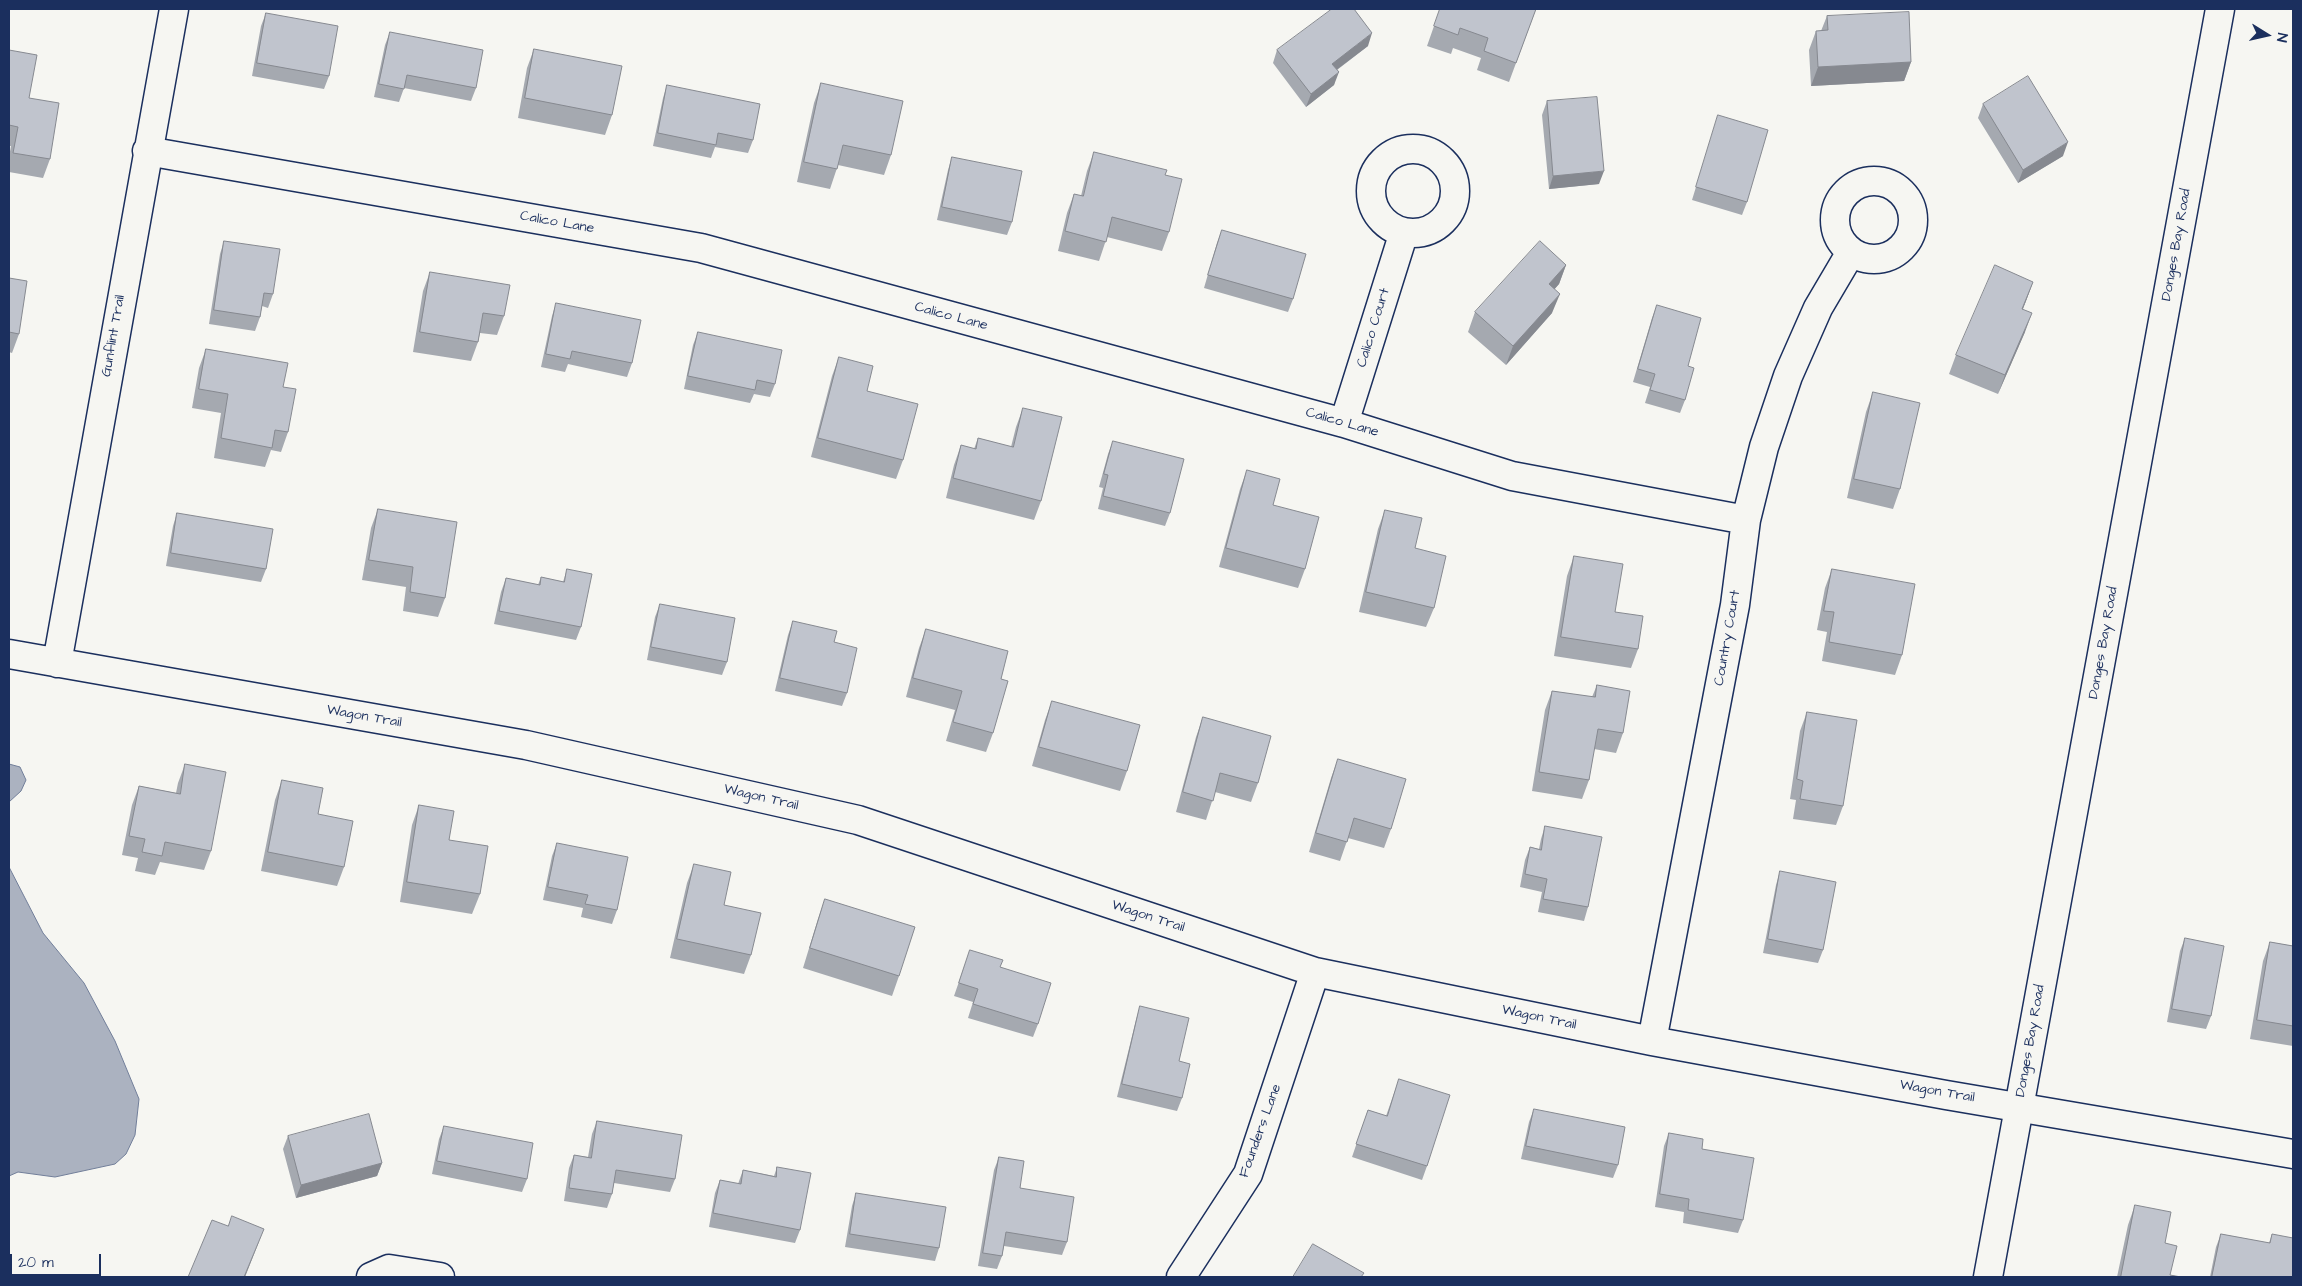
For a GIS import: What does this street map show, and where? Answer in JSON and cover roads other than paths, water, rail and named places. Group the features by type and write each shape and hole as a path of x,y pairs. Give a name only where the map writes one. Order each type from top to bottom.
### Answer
{"street":[{"name":"Gunflint Trail","path":"57,663 147,151 174,9"},
{"name":"Donges Bay Road","path":"1988,1277 2220,9"},
{"name":"Calico Lane","path":"147,151 701,248 1344,423 1512,476 1746,520"},
{"name":"Calico Court","path":"1344,423 1404,232"},
{"name":"Country Court","path":"1652,1041 1735,605 1746,520 1764,447 1788,376 1818,308 1851,252"},
{"name":"Wagon Trail","path":"9,654 526,745 858,820 1315,972 1652,1041 1946,1095 2293,1154"},
{"name":"Founders Lane","path":"1182,1277 1248,1174 1315,972"},
{"path":"371,1277 389,1268 440,1277"}]}
